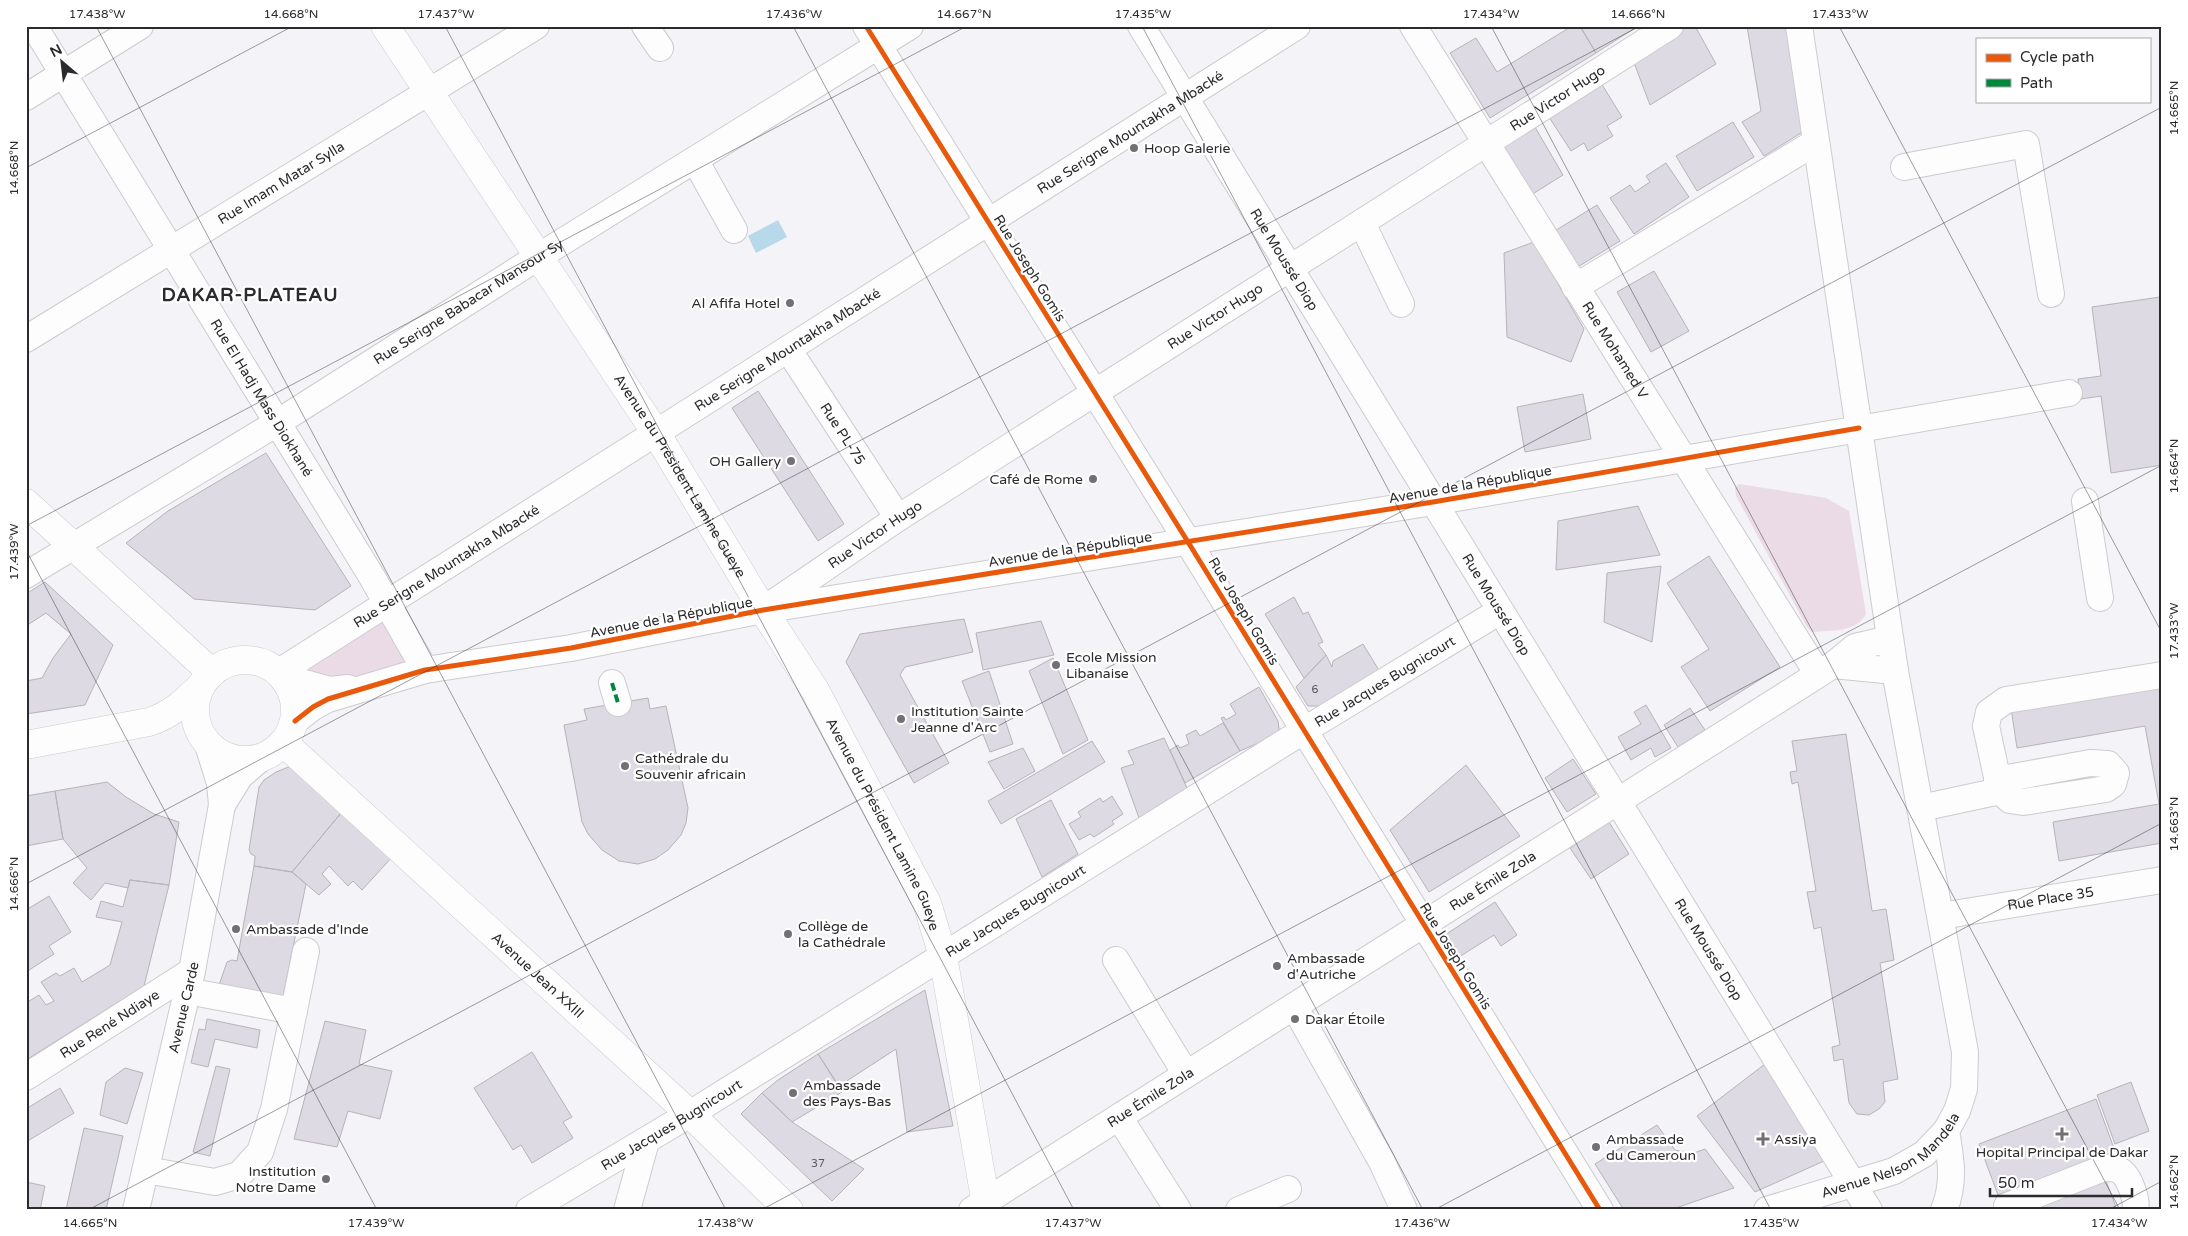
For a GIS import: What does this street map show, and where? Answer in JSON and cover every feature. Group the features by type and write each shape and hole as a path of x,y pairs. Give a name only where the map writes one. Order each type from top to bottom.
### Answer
{"main road":[{"name":"Avenue du Président Lamine Gueye","path":"385,26 656,433 815,690 922,895 934,924 943,956 981,1207"},
{"path":"26,503 73,546 206,680"},
{"path":"26,744 130,726 165,717 178,708 206,680 227,664 245,660 263,663 281,675 289,684 295,702 290,732 270,755 252,760 233,760 208,745 164,730 130,726"},
{"path":"206,680 195,703 198,729 208,745"},
{"name":"Avenue Jean XXIII","path":"290,732 789,1210"}],"street":[{"name":"Rue El Hadj Mass Diokhané","path":"34,26 62,75 388,603 425,670"},
{"path":"26,97 140,26"},
{"name":"Rue Imam Matar Sylla","path":"26,339 536,26"},
{"path":"645,26 660,48"},
{"name":"Rue Serigne Babacar Mansour Sy","path":"26,575 277,423 538,257 695,160 873,36 910,26"},
{"name":"Rue Moussé Diop","path":"1140,26 1869,1210"},
{"name":"Rue Serigne Mountakha Mbacké","path":"281,675 388,603 1297,26"},
{"name":"Rue Mohamed V","path":"1414,26 1682,458 1826,669"},
{"name":"Rue Victor Hugo","path":"764,610 898,518 1670,26"},
{"name":"Avenue Nelson Mandela","path":"1767,1210 1894,1171 1924,1154 1946,1131 1957,1111 1964,1089 1965,1052 1895,671 1799,26"},
{"name":"Rue Joseph Gomis","path":"873,36 1600,1210"},
{"path":"1576,287 1816,142"},
{"path":"1904,167 2026,144 2052,294"},
{"path":"695,160 734,230"},
{"path":"1362,223 1401,304"},
{"name":"Rue PL-75","path":"788,349 898,518"},
{"name":"Avenue de la République","path":"290,732 312,707 328,699 425,670 571,648 764,610 1433,502 2068,393"},
{"path":"2085,501 2100,598"},
{"name":"Rue Jacques Bugnicourt","path":"529,1210 690,1114 1500,611"},
{"name":"Rue Émile Zola","path":"981,1207 1119,1116 1826,669 1855,647 1890,639"},
{"path":"1826,669 1895,671"},
{"name":"Avenue de la République","path":"281,675 330,690 366,687"},
{"path":"1920,808 1998,786 1986,726 1989,712 2006,700 2162,675"},
{"name":"Avenue Carde","path":"136,1210 190,981 222,805 220,783 208,745"},
{"name":"Avenue Carde","path":"222,805 240,776 261,758"},
{"name":"Rue Place 35","path":"1941,916 2162,880"},
{"path":"146,1170 215,1182 239,1175 260,1152 274,1109 306,951"},
{"path":"1116,960 1186,1074"},
{"path":"190,981 294,1011"},
{"name":"Rue René Ndiaye","path":"26,1077 190,981"},
{"path":"1294,1006 1382,1162 1404,1210"},
{"path":"1119,1116 1178,1210"},
{"path":"1944,1210 1948,1201 1952,1168 1946,1131"},
{"path":"627,1210 646,1141"},
{"path":"2007,1206 2104,1168 2123,1172 2136,1199 2135,1210"},
{"path":"1239,1210 1288,1189"}],"shaded area":[{"path":"1739,484 1826,498 1849,511 1866,614 1862,620 1850,628 1835,630 1812,632 1807,627 1736,496 1735,488"},
{"path":"382,615 409,671 375,677 320,679 301,668"}],"water":[{"path":"778,220 787,237 756,253 748,236"}],"building":[{"path":"1572,26 1580,26 1596,53 1490,118 1450,53 1476,38 1497,72"},
{"path":"1580,26 1638,26 1596,53"},
{"path":"1688,26 1695,26 1716,64 1650,105 1633,60"},
{"path":"1747,26 1793,26 1809,128 1764,156 1742,122 1761,111"},
{"path":"1598,78 1622,117 1607,126 1613,136 1588,151 1584,143 1571,151 1545,111"},
{"path":"1532,122 1563,175 1531,195 1503,148"},
{"path":"1733,122 1754,157 1697,191 1676,156"},
{"path":"1666,163 1689,197 1634,234 1610,198 1630,185 1635,192 1650,182 1646,176"},
{"path":"1597,205 1620,241 1576,268 1553,232"},
{"path":"1534,242 1584,329 1571,362 1507,337 1504,253"},
{"path":"1654,271 1689,331 1651,352 1617,292"},
{"path":"2160,297 2162,465 2111,473 2101,396 2081,399 2078,379 2101,376 2092,307"},
{"path":"758,391 844,524 818,541 732,408"},
{"path":"1583,394 1591,439 1525,452 1517,407"},
{"path":"266,453 351,586 315,610 194,599 126,543 168,511"},
{"path":"1638,506 1660,555 1556,570 1558,521"},
{"path":"1709,556 1780,667 1710,711 1681,667 1709,649 1667,583"},
{"path":"1661,566 1652,642 1604,622 1607,573"},
{"path":"45,582 113,645 85,705 26,714 26,681 42,678 53,658 71,634 46,613 26,626 26,594"},
{"path":"1294,597 1303,614 1308,612 1323,642 1318,644 1326,655 1304,678 1265,614"},
{"name":"Institution Sainte Jeanne d'Arc","path":"964,619 973,652 905,667 900,675 949,763 914,783 846,662 860,634"},
{"path":"1041,621 1054,655 983,670 976,633"},
{"path":"1363,644 1380,672 1320,706 1308,706 1296,687 1326,655 1332,667 1333,661"},
{"path":"1053,658 1088,740 1063,754 1029,671"},
{"path":"989,671 1013,744 990,752 962,681"},
{"path":"2162,682 2162,843 2059,861 2053,822 2159,804 2145,726 2017,748 2011,708"},
{"path":"1259,687 1278,721 1278,733 1240,751 1221,718 1224,717 1226,720 1236,714 1230,704"},
{"name":"Cathédrale du Souvenir africain","path":"648,698 650,709 666,706 688,808 686,823 681,835 668,850 655,859 638,864 619,861 602,850 588,834 582,822 564,725 587,720 584,709"},
{"path":"1646,705 1671,748 1655,757 1651,748 1631,760 1618,737 1641,724 1634,712"},
{"path":"1690,708 1705,730 1678,747 1664,725"},
{"path":"1223,723 1240,751 1185,783 1170,750 1178,745 1180,748 1189,744 1186,735 1196,730 1200,736"},
{"path":"1846,734 1872,911 1886,909 1894,960 1880,963 1898,1079 1883,1082 1885,1102 1879,1109 1869,1115 1857,1114 1849,1103 1843,1059 1834,1061 1832,1047 1840,1045 1821,927 1814,929 1807,892 1816,891 1798,782 1792,784 1790,772 1797,771 1792,741"},
{"path":"1164,738 1187,788 1139,818 1121,768 1134,764 1128,751"},
{"path":"1092,741 1105,762 1001,824 988,801"},
{"path":"1023,748 1035,771 1004,789 988,762"},
{"path":"1573,759 1596,794 1567,812 1545,778"},
{"path":"296,764 346,807 292,872 254,866 255,856 249,850 259,787 264,780 276,772"},
{"path":"1466,765 1520,836 1429,892 1390,830"},
{"path":"107,782 126,797 154,814 179,822 169,885 130,880 128,888 105,883 91,900 73,883 87,868 63,839 55,791"},
{"path":"55,791 63,839 26,846 26,796"},
{"path":"1112,796 1123,814 1112,821 1114,824 1094,837 1090,834 1079,840 1069,824 1081,817 1078,812 1100,798 1103,802"},
{"path":"1051,800 1078,854 1042,877 1016,819"},
{"path":"346,807 394,855 362,890 353,881 348,886 329,866 322,874 331,884 319,895 292,872"},
{"path":"1609,822 1629,854 1591,879 1570,848"},
{"path":"254,866 292,872 306,884 282,1001 218,988 227,962 237,961"},
{"path":"130,880 169,885 144,986 26,1060 26,1003 39,995 46,1005 54,1001 41,982 56,973 60,976 74,968 82,982 110,965 122,922 96,917 101,901 123,907"},
{"path":"49,896 71,932 49,946 54,954 26,972 26,910"},
{"path":"1495,902 1517,935 1501,946 1494,935 1459,957 1445,935"},
{"path":"925,990 953,1126 907,1132 896,1049 839,1086 818,1054"},
{"path":"207,1019 260,1030 257,1048 215,1039 208,1067 191,1063 199,1029 205,1030"},
{"path":"325,1021 366,1030 359,1064 392,1071 380,1119 348,1111 337,1147 294,1139"},
{"path":"532,1052 572,1117 563,1122 573,1138 532,1163 521,1145 513,1150 474,1088"},
{"path":"818,1054 842,1092 792,1122 762,1093 778,1080"},
{"name":"Assiya","path":"1765,1064 1824,1161 1755,1192 1697,1116"},
{"path":"216,1066 230,1069 210,1156 193,1152"},
{"path":"125,1068 143,1073 127,1124 100,1115 106,1082"},
{"path":"2131,1082 2149,1131 2115,1144 2097,1095"},
{"path":"60,1088 74,1113 26,1142 26,1109"},
{"path":"762,1093 792,1122 864,1169 832,1201 741,1114"},
{"path":"2096,1099 2115,1151 1998,1195 1979,1144"},
{"path":"1657,1125 1675,1150 1691,1154 1705,1149 1734,1188 1670,1210 1624,1210 1595,1164"},
{"path":"84,1128 123,1136 106,1210 66,1210"},
{"path":"2105,1178 2117,1210 2022,1210"},
{"path":"26,1182 45,1186 40,1210 26,1210"}],"marked path":[{"path":"612,683 618,703"}],"cycle path":[{"path":"866,26 1188,542 1600,1210"},
{"path":"295,721 313,707 328,699 425,670 571,648 763,610 1433,502 1859,428"}],"place":[{"name":"Hoop Galerie","path":"1134,148"},
{"name":"Al Afifa Hotel","path":"790,303"},
{"name":"OH Gallery","path":"791,461"},
{"name":"Café de Rome","path":"1093,479"},
{"name":"Ecole Mission Libanaise","path":"1056,665"},
{"name":"Institution Sainte Jeanne d'Arc","path":"901,719"},
{"name":"Cathédrale du Souvenir africain","path":"625,766"},
{"name":"Ambassade d'Inde","path":"236,929"},
{"name":"Collège de la Cathédrale","path":"788,934"},
{"name":"Ambassade d'Autriche","path":"1277,966"},
{"name":"Dakar Étoile","path":"1295,1019"},
{"name":"Ambassade des Pays-Bas","path":"793,1093"},
{"name":"Hopital Principal de Dakar","path":"2062,1134"},
{"name":"Assiya","path":"1763,1139"},
{"name":"Ambassade du Cameroun","path":"1596,1147"},
{"name":"Institution Notre Dame","path":"326,1179"}],"district":[{"name":"DAKAR-PLATEAU","path":"250,294"}]}
